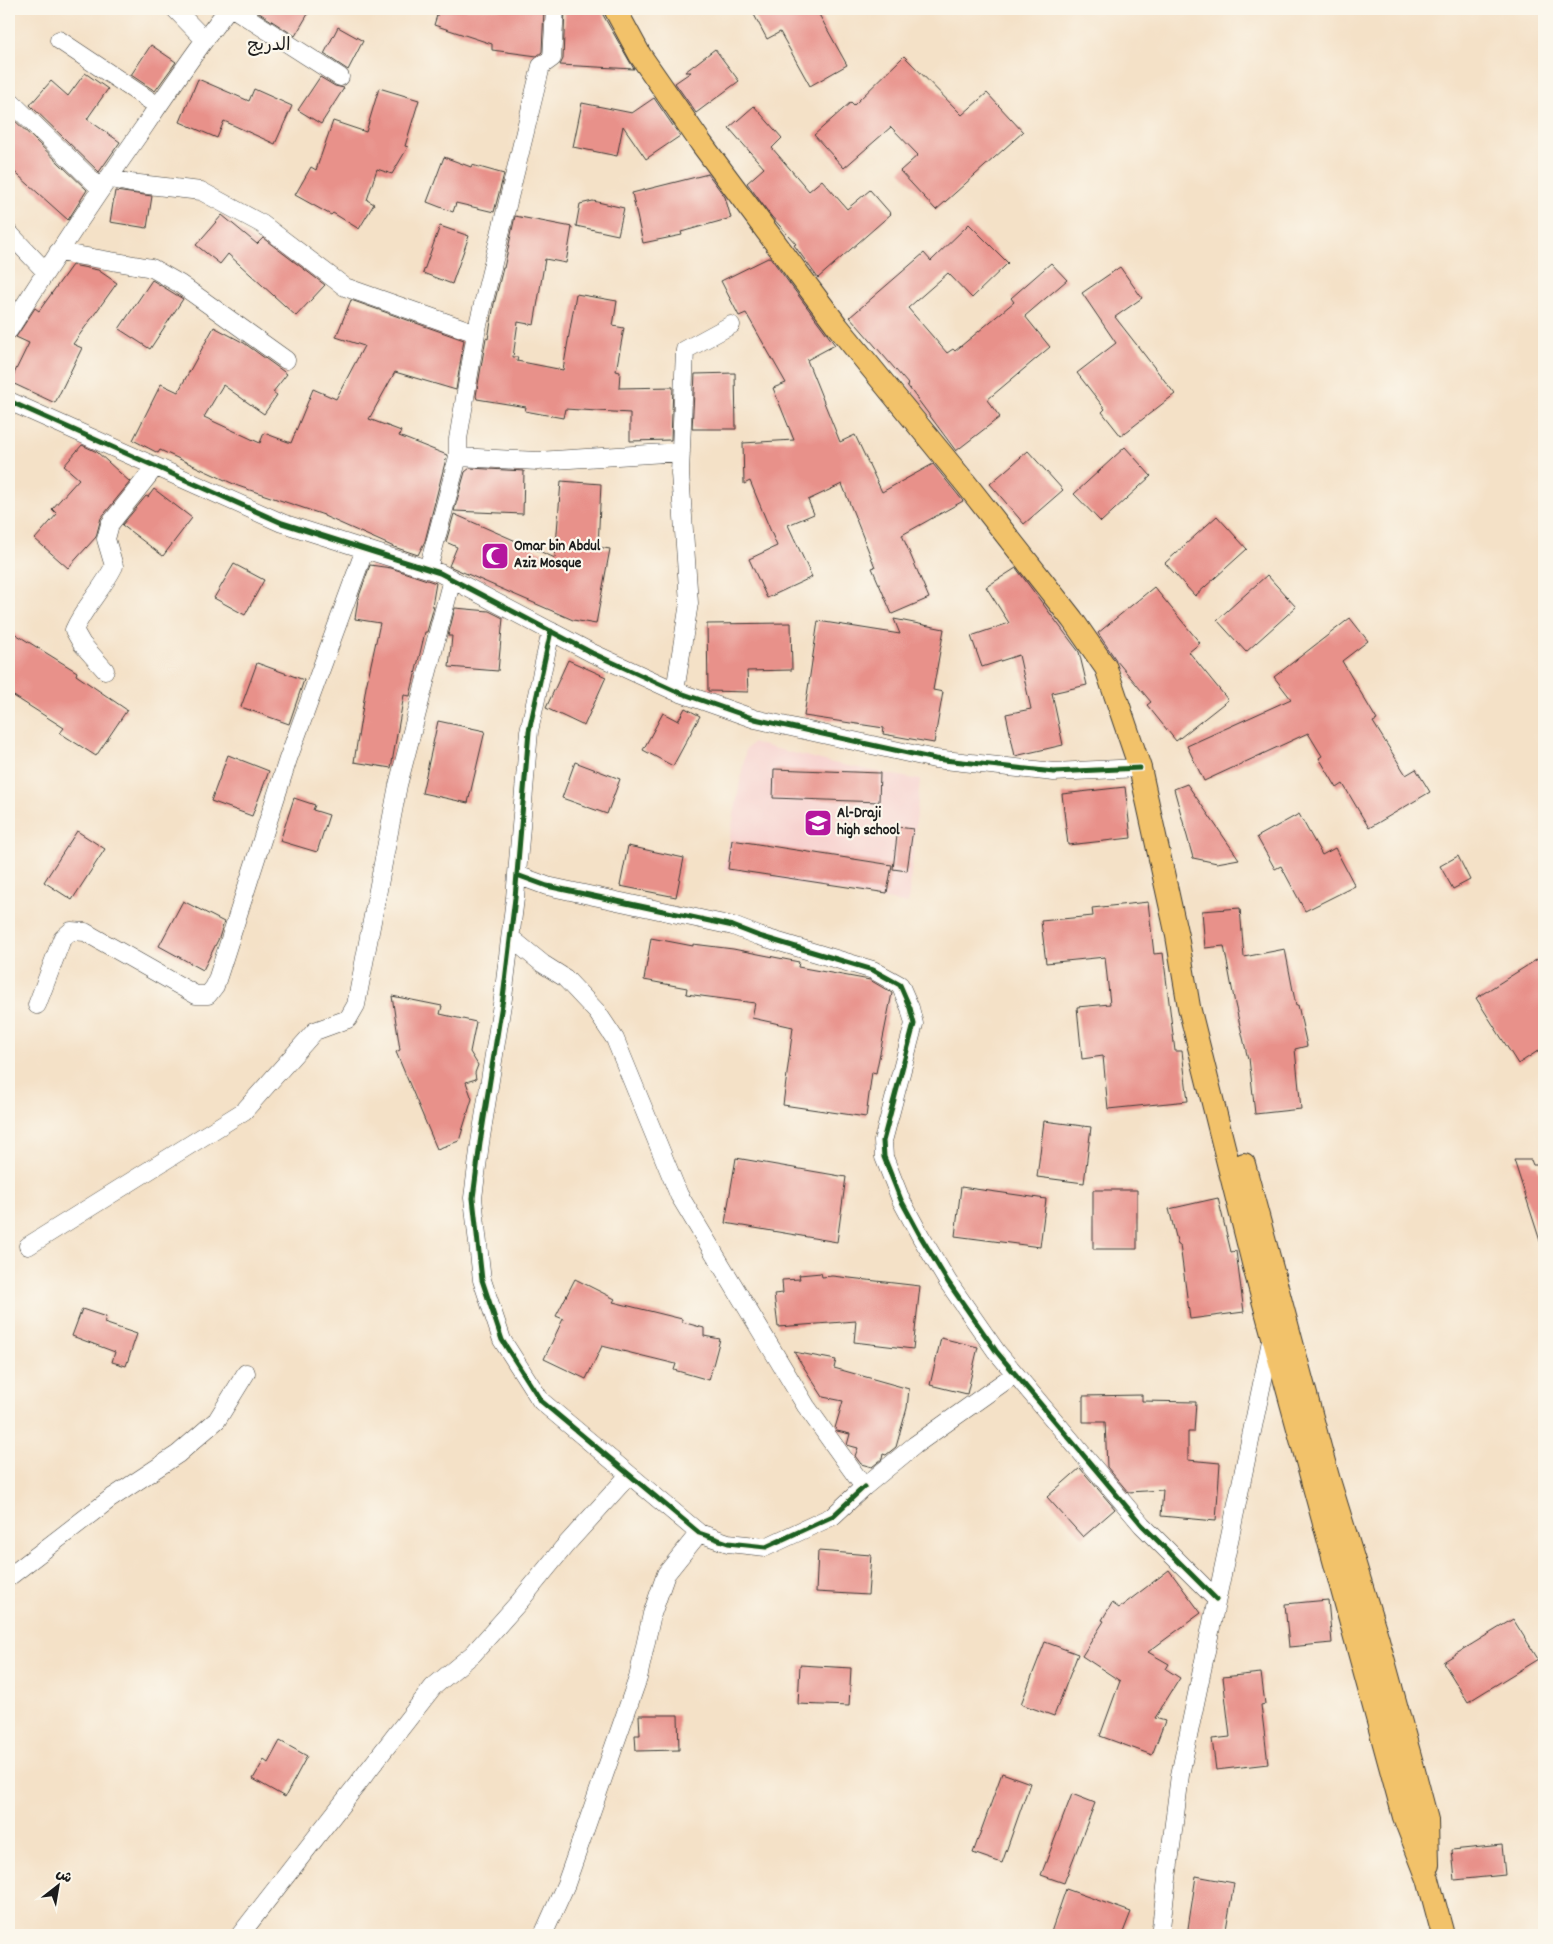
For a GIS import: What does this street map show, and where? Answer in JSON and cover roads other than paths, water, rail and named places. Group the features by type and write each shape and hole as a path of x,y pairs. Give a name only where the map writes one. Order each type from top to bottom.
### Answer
{"main road":[{"path":"615,9 640,55 701,143 838,327 967,486 1092,646 1106,668 1140,768 1176,936 1189,1007 1272,1336 1404,1817 1428,1879 1443,1935"},
{"path":"1176,936 1200,997 1328,1477 1377,1636 1416,1776 1427,1820 1428,1879"}],"street":[{"path":"175,9 204,39"},
{"path":"9,330 58,252 204,39 228,9"},
{"path":"234,9 340,77"},
{"path":"428,569 458,457 458,439 476,333 541,66 552,58 555,9"},
{"path":"59,40 158,106"},
{"path":"9,100 105,184 130,183 201,191 262,224 345,287 476,333"},
{"path":"9,233 46,272"},
{"path":"58,252 152,268 180,284 286,360"},
{"path":"675,691 689,603 680,473 685,350 731,325"},
{"path":"9,401 282,523 440,573 592,653 675,691 755,719 935,759 1054,772 1140,768"},
{"path":"458,457 538,461 681,452"},
{"path":"105,670 82,644 74,630 79,619 108,579 114,566 106,539 110,524 155,467"},
{"path":"37,1005 62,939 72,931 85,932 196,995 208,996 215,986 288,760 364,549"},
{"path":"28,1246 244,1111 315,1031 348,1018 356,1005 398,785 452,579"},
{"path":"551,632 529,732 511,938 473,1198 482,1280 502,1340 541,1401 699,1533 728,1543 766,1547 833,1516 864,1487 915,1445 1015,1374"},
{"path":"517,875 547,886 733,926 759,936 873,970 900,985 910,1008 914,1024 882,1141 884,1157 902,1200 948,1282 996,1351 1142,1525 1216,1599"},
{"path":"511,938 543,964 565,978 597,1012 615,1039 679,1195 806,1406 864,1487"},
{"path":"1160,1935 1180,1775 1272,1336"},
{"path":"9,1577 110,1499 178,1454 217,1420 246,1373"},
{"path":"240,1935 433,1687 473,1654 564,1547 629,1475"},
{"path":"543,1935 566,1884 638,1678 652,1614 666,1574 699,1533"}],"place":[{"name":"Omar bin Abdul Aziz Mosque","path":"495,556"},
{"name":"Al-Draji high school","path":"818,823"}],"district":[{"name":"الدريج","path":"269,46"}]}
